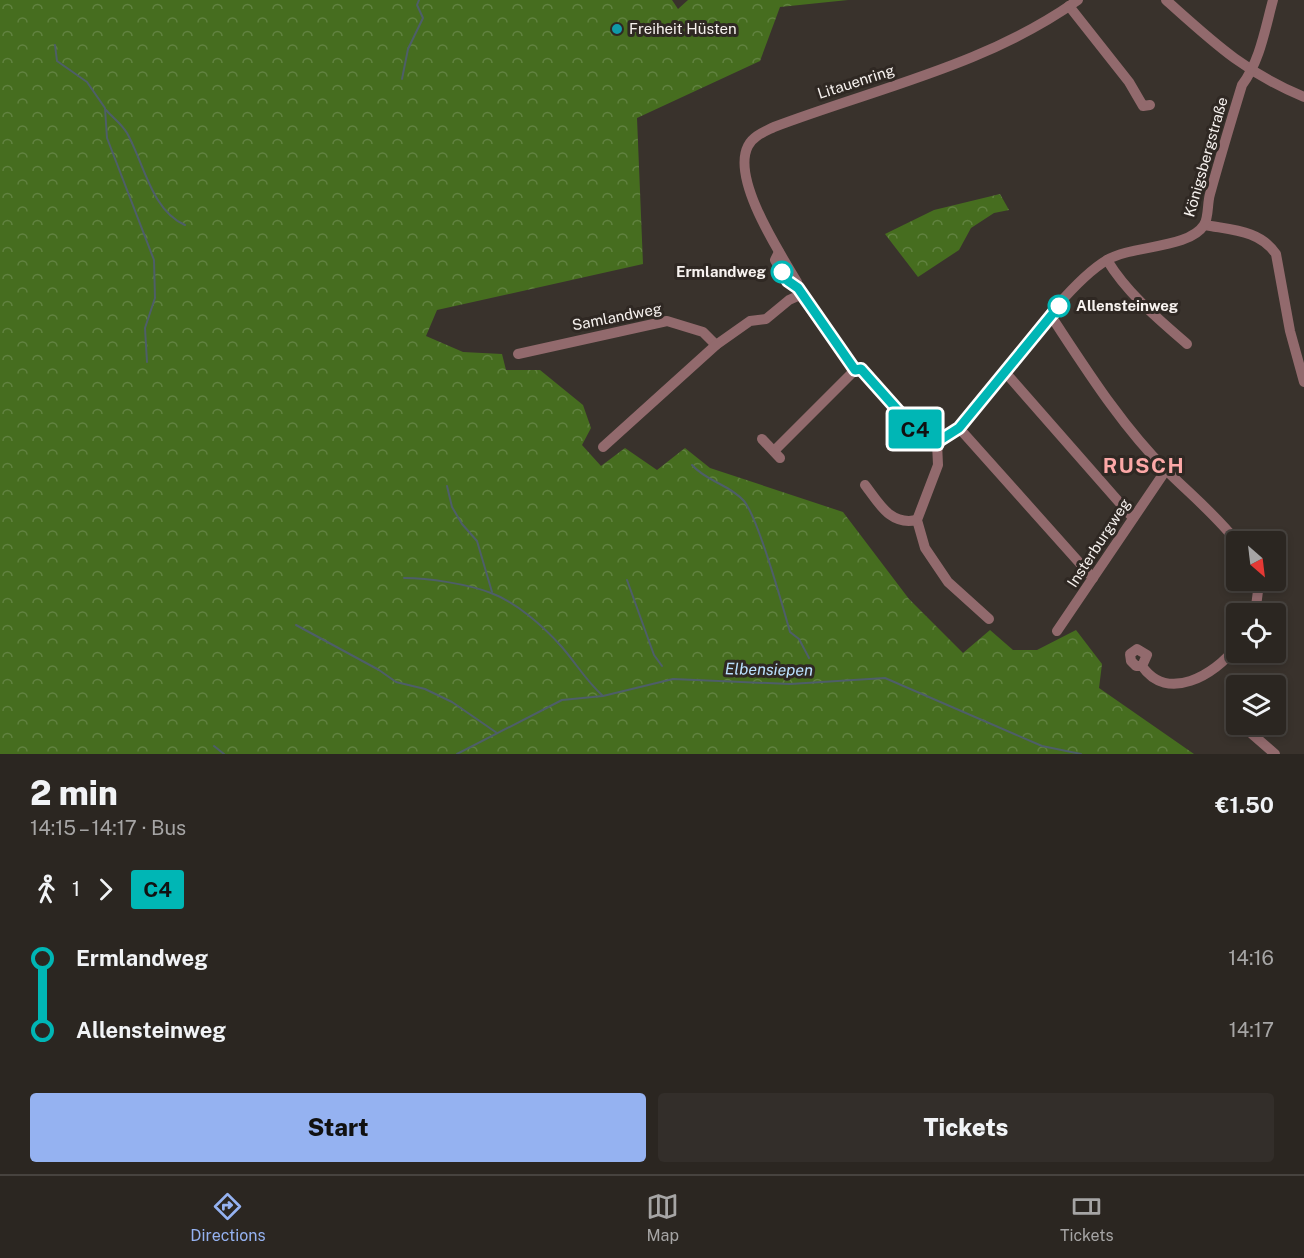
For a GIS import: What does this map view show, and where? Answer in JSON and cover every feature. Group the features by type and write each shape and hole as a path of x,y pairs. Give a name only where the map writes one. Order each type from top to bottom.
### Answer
{"street":[{"path":"1166,0 1251,72 1304,97"},
{"name":"Königsbergstraße","path":"937,442 959,428 1077,286 1107,260 1145,247 1183,240 1195,234 1205,225 1210,195 1242,85 1251,72 1273,0"},
{"path":"1073,3 1129,82 1143,106 1150,105"},
{"name":"Litauenring","path":"937,442 918,433 861,369 855,370 799,291 788,281 775,260 779,252 756,206 746,173 745,153 754,138 774,127 1002,46 1052,19 1073,3"},
{"path":"1205,225 1258,236 1270,244 1276,254 1290,331 1304,382"},
{"path":"1107,260 1120,281 1142,300 1153,316 1187,344"},
{"path":"603,447 716,345 750,321 766,319 799,291"},
{"path":"1051,316 1107,400 1166,470 1193,494 1228,531"},
{"name":"Samlandweg","path":"518,354 667,321 703,332 716,345"},
{"path":"762,439 777,455 855,370"},
{"path":"1005,372 1133,518"},
{"path":"959,428 1094,578"},
{"path":"937,442 938,465 917,520 925,548 940,572 972,606 989,619"},
{"name":"Insterburgweg","path":"1057,632 1166,470"},
{"path":"865,485 889,516 906,522 917,520"},
{"path":"1142,666 1149,676 1163,683 1188,683 1216,668 1226,658"},
{"path":"1253,735 1275,754"}],"green space":[{"path":"0,0 672,0 678,9 688,0 848,0 780,7 760,61 637,118 643,264 437,310 426,336 463,352 502,354 506,370 540,370 583,405 591,428 582,445 601,466 625,448 657,470 685,448 710,468 843,512 909,599 963,653 990,630 1013,650 1037,650 1076,630 1102,664 1099,688 1194,754 0,754"},
{"path":"1000,194 1009,210 994,213 971,228 959,250 918,277 885,234 934,210"}],"waterway":[{"path":"402,79 408,49 423,18 417,5 419,0"},
{"path":"55,45 57,61 87,82 105,108 107,138 154,260 155,298 145,328 147,362"},
{"path":"106,110 127,133 150,185 164,209 185,225"},
{"path":"692,465 704,475 738,495 750,510 763,543 790,632 799,639 809,658"},
{"path":"447,486 452,507 462,524 477,541 492,592"},
{"path":"404,578 436,580 471,587 510,602 538,623 554,639 603,696"},
{"path":"627,580 654,655 662,666"},
{"path":"296,625 379,670 396,682 425,689 452,702 497,733"},
{"name":"Elbensiepen","path":"457,754 562,700 603,696 673,679 790,684 885,678 1042,746 1081,754"},
{"path":"214,746 224,754"}],"bus line":[{"name":"C4","path":"782,272 788,281 798,288 800,295 855,370 861,369 903,413 918,433 937,442 949,437 959,428 1059,306"}],"place":[{"name":"Freiheit Hüsten","path":"617,29"},
{"name":"Ermlandweg","path":"782,272"},
{"name":"Allensteinweg","path":"1059,306"}],"district":[{"name":"RUSCH","path":"1144,466"}]}
